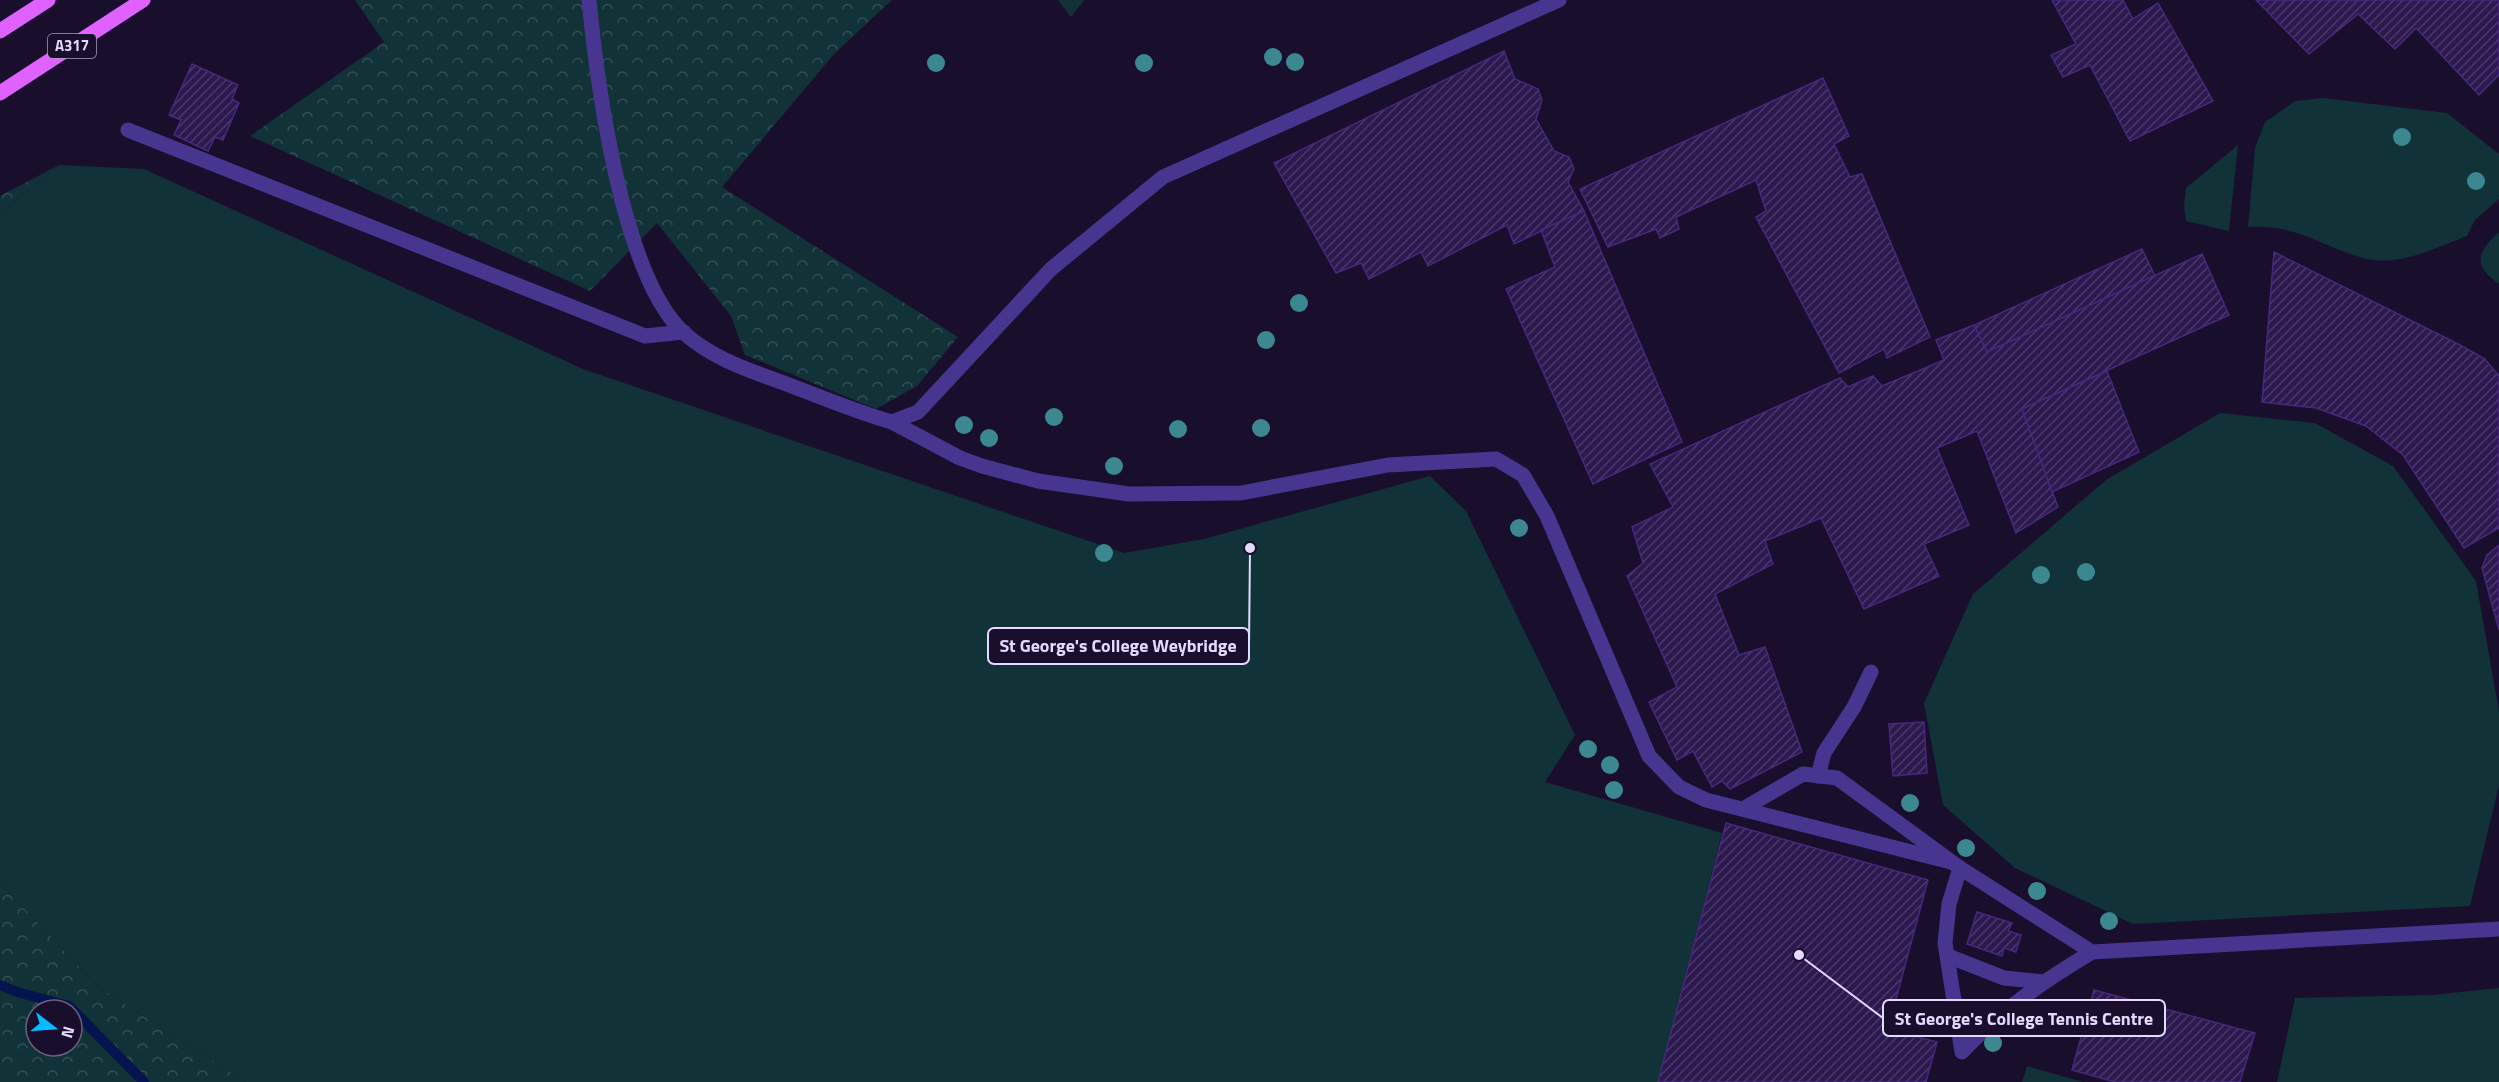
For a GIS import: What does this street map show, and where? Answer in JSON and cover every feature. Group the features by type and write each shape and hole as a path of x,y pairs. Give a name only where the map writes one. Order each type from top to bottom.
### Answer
{"main road":[{"path":"0,31 48,0"},
{"name":"A317","path":"0,93 143,0"}],"lane":[{"path":"590,0 594,53 614,167 643,266 663,307 684,332 732,365 892,422 960,458 982,466 1038,481 1129,494 1241,493 1389,465 1496,459 1522,475 1547,516 1649,756 1679,787 1706,800 1955,865"},
{"path":"892,422 918,412 1051,268 1163,177 1559,0"},
{"path":"128,130 645,336 684,332"},
{"path":"1818,776 1824,753 1854,707 1871,672"},
{"path":"1743,809 1803,774 1837,778 1955,865 2092,952"},
{"path":"1955,865 1945,943 1962,1052 1984,1028 2044,982 2092,952 2499,929"},
{"path":"1948,956 2004,978 2044,982"}],"green space":[{"path":"355,0 892,0 835,53 722,187 958,337 917,386 876,409 745,355 731,316 657,223 590,291 250,136 384,42"},
{"path":"1058,0 1084,0 1071,17"},
{"path":"2323,98 2447,113 2499,154 2499,199 2475,220 2467,236 2402,259 2363,258 2295,232 2248,227 2255,148 2265,122 2295,101"},
{"path":"2238,145 2229,231 2186,221 2184,204 2186,188"},
{"path":"59,165 144,169 583,369 1124,553 1204,539 1430,476 1466,511 1575,735 1545,782 1722,833 1658,1082 246,1082 99,987 0,883 0,213"},
{"path":"59,165 0,213 0,196"},
{"path":"2499,232 2499,284 2485,271 2481,259 2486,246"},
{"path":"2220,413 2315,423 2393,466 2476,581 2499,712 2499,785 2470,906 2133,924 2015,868 1943,805 1924,703 1973,594 2106,480"},
{"path":"0,883 99,987 246,1082 0,1082"},
{"path":"2499,988 2499,1082 2277,1082 2295,998 2432,995"},
{"path":"2027,1066 2083,1082 2022,1082"}],"building":[{"path":"2052,0 2123,0 2133,19 2158,3 2213,101 2130,141 2090,65 2063,77 2051,55 2076,44"},
{"path":"2256,0 2499,0 2499,75 2479,95 2416,28 2395,49 2358,14 2309,54"},
{"path":"1504,51 1515,79 1538,89 1542,100 1536,119 1554,151 1569,157 1574,169 1568,182 1584,211 1514,244 1507,225 1428,266 1421,252 1369,279 1361,263 1336,273 1274,163"},
{"path":"192,64 238,85 232,99 239,103 223,140 215,137 208,151 174,135 181,120 169,115"},
{"path":"1823,78 1849,136 1834,144 1850,177 1862,174 1930,337 1887,358 1884,349 1839,373 1756,217 1766,211 1756,180 1676,217 1679,229 1660,238 1656,229 1608,247 1580,189"},
{"path":"1584,211 1682,442 1593,484 1506,289 1555,267 1541,230"},
{"path":"2142,249 2155,276 1987,352 1974,325"},
{"path":"2274,252 2460,345 2485,359 2499,376 2499,528 2464,548 2403,455 2366,426 2316,408 2262,402"},
{"path":"2202,254 2229,315 2022,409 2058,507 2016,533 1977,431 1937,448 1969,525 1924,544 1939,576 1864,609 1821,518 1765,541 1773,564 1715,594 1739,655 1765,647 1802,752 1730,789 1722,781 1712,787 1693,751 1677,760 1649,702 1677,687 1627,576 1643,563 1632,527 1673,507 1650,464 1840,378 1848,387 1873,376 1882,386 1944,360 1936,340 1974,325 1987,352"},
{"path":"2107,371 2139,452 2052,492 2022,409"},
{"path":"2499,545 2499,630 2482,568 2487,555"},
{"path":"1924,722 1927,773 1893,776 1889,724"},
{"path":"1726,823 1928,880 1888,1029 1937,1042 1926,1082 1658,1082"},
{"path":"1977,912 2012,923 2008,931 2021,935 2016,952 2004,948 2002,956 1967,944"},
{"path":"2094,990 2255,1033 2240,1082 2115,1082 2072,1070"}],"waterway":[{"path":"0,985 69,1006 144,1082"}],"place":[{"name":"St George's College Weybridge","path":"1250,548"},
{"name":"St George's College Tennis Centre","path":"1799,955"}]}
